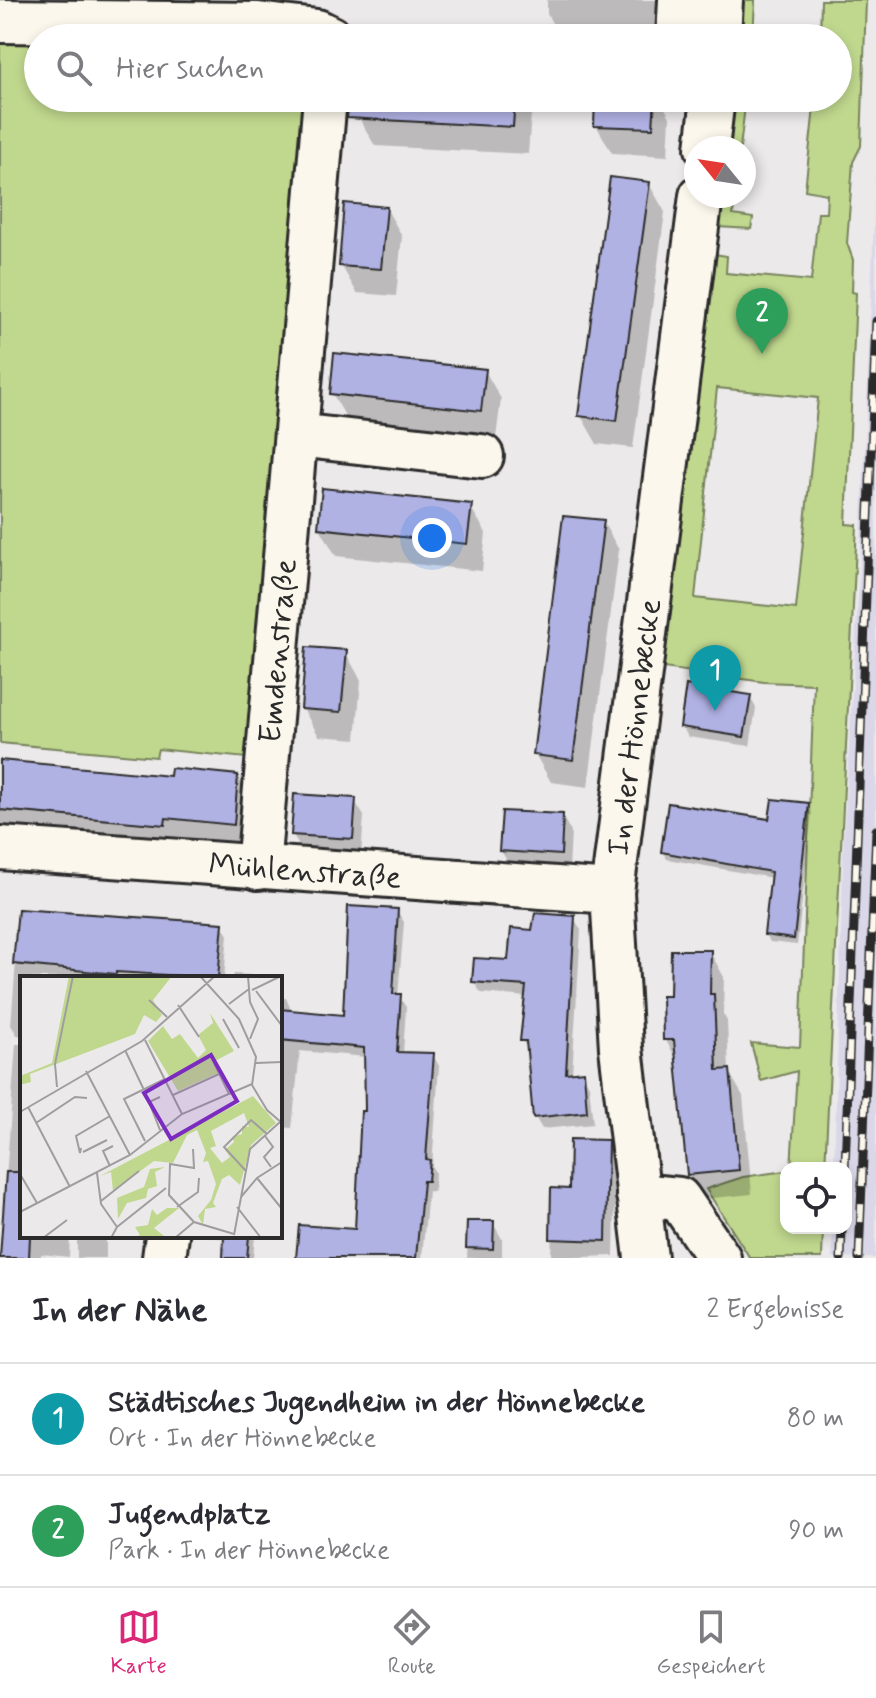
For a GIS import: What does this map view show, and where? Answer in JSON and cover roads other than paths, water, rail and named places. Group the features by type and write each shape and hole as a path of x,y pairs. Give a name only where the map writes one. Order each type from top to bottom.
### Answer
{"street":[{"path":"679,24 680,0"},
{"path":"720,24 721,0"},
{"path":"0,21 114,23 141,20 258,24"},
{"name":"Emdenstraße","path":"258,868 324,112"},
{"path":"708,136 711,112"},
{"name":"In der Hönnebecke","path":"646,1258 614,965 612,892 699,208"},
{"path":"296,435 482,456"},
{"name":"Mühlenstraße","path":"0,848 612,892"},
{"path":"638,1195 679,1199 719,1258"},
{"path":"164,1258 167,1238"}],"railway":[{"path":"845,1162 876,321"},
{"path":"859,1258 876,830"},
{"path":"841,1258 842,1234"}],"place":[{"name":"Jugendplatz","path":"762,354"},
{"name":"Städtisches Jugendheim in der Hönnebecke","path":"715,711"}]}
